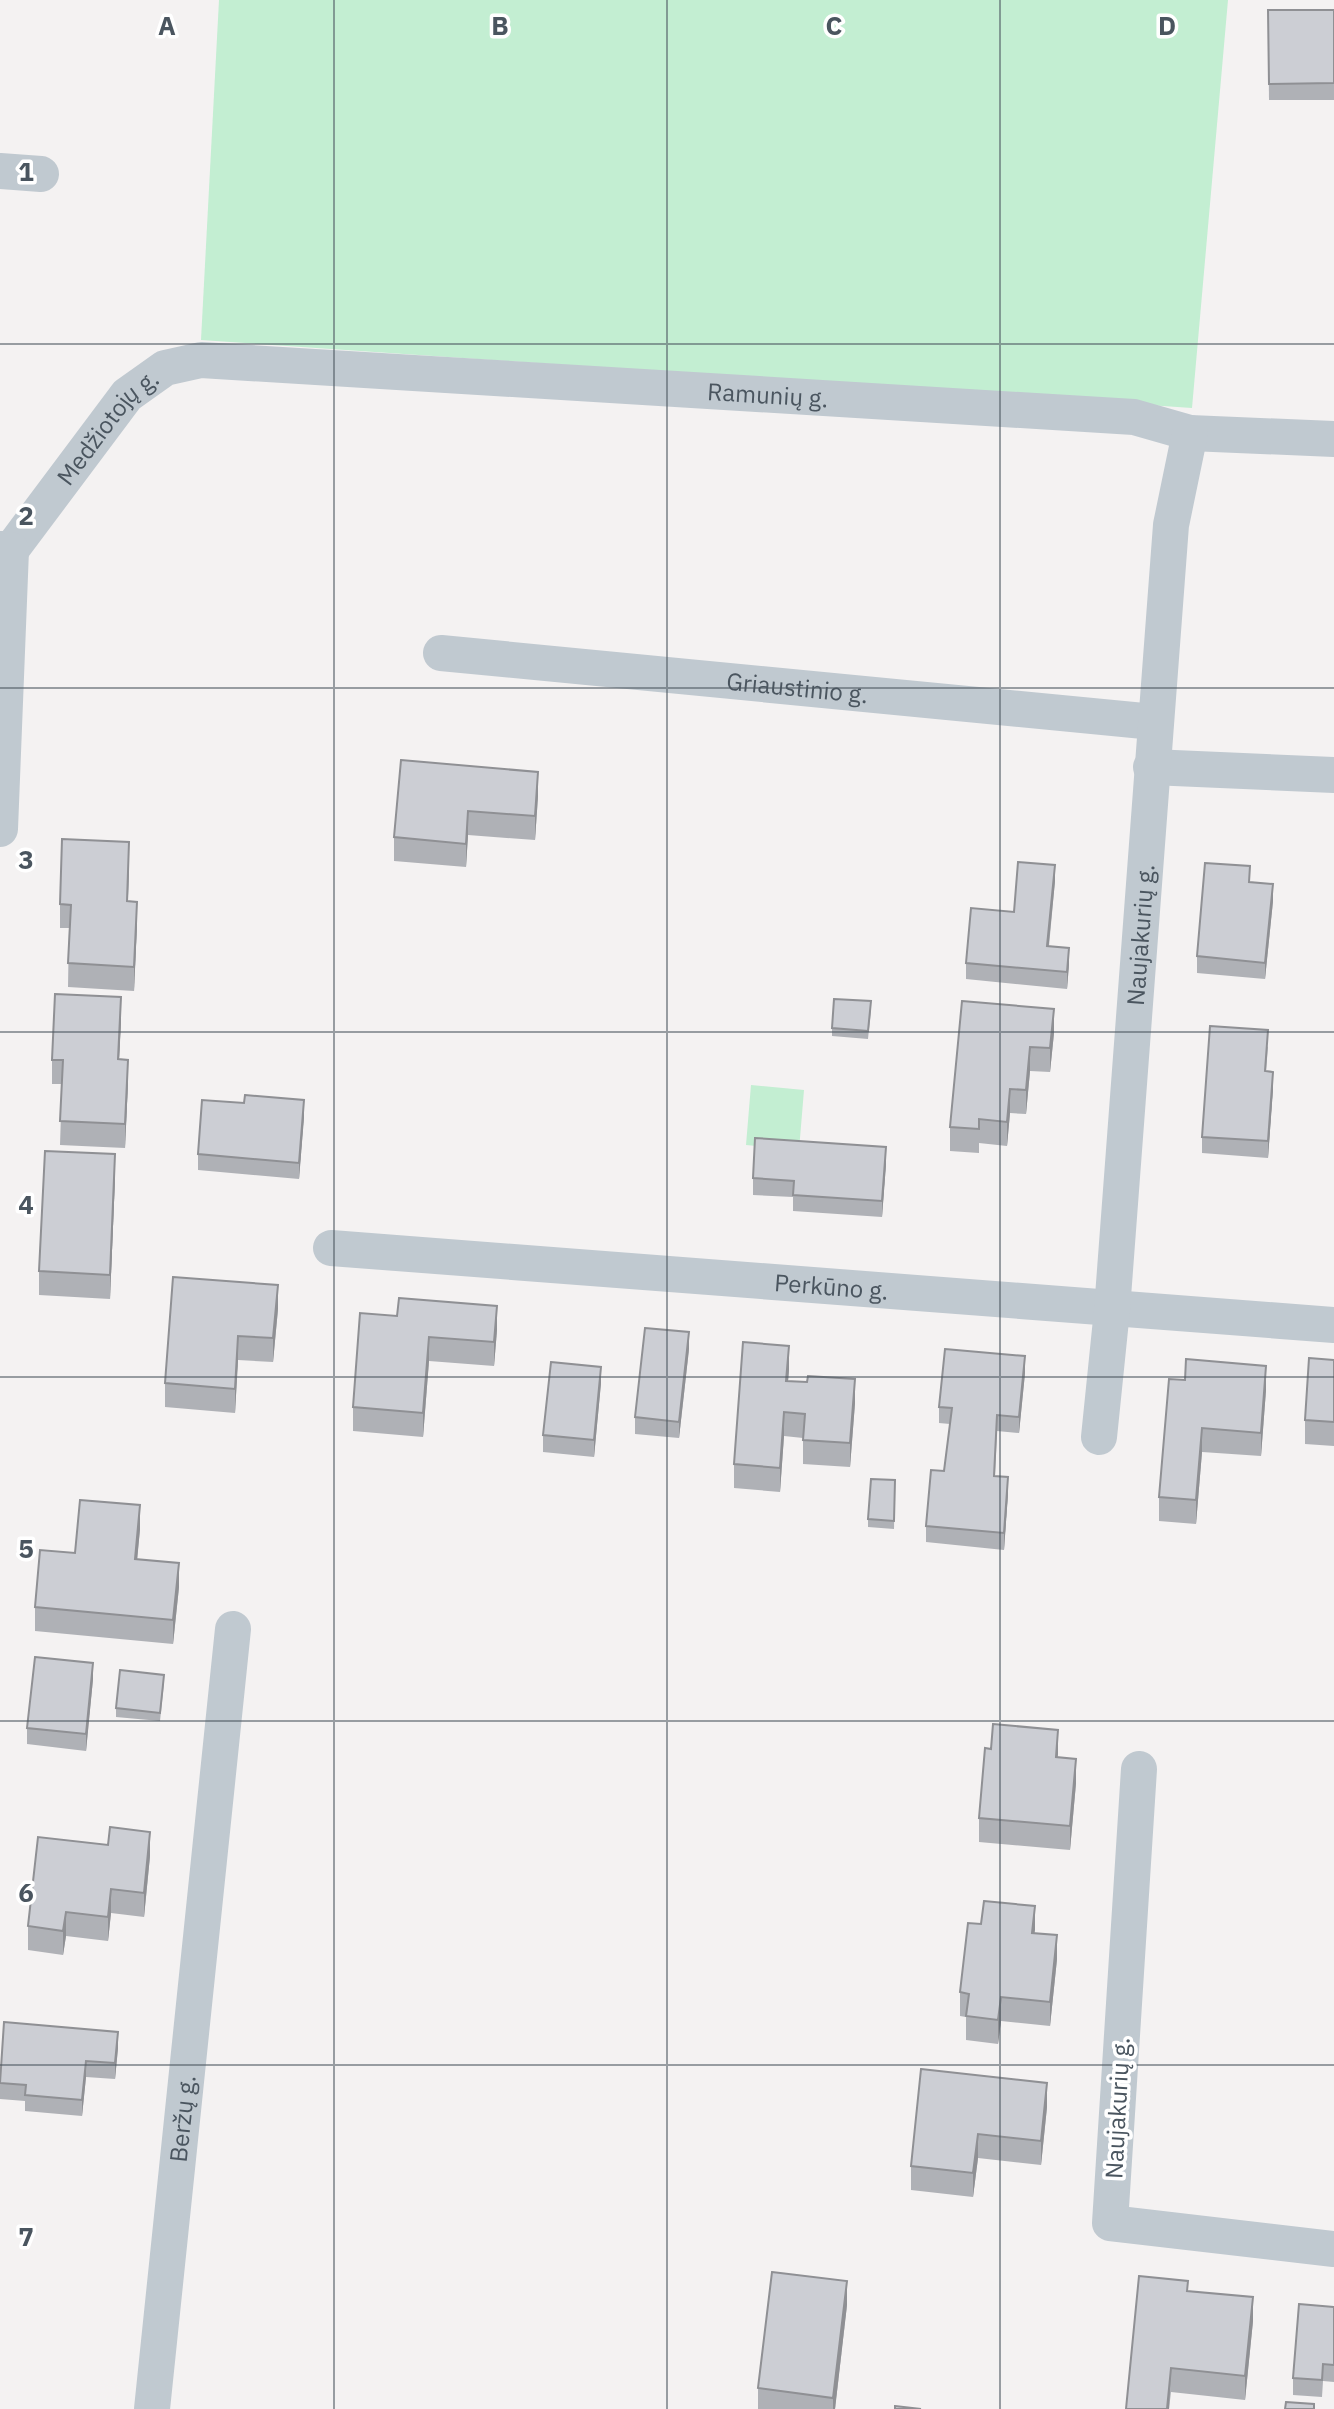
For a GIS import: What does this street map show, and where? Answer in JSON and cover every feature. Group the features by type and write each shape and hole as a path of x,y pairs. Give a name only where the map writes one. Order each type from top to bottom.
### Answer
{"street":[{"path":"0,171 41,174"},
{"name":"Ramunių g.","path":"201,360 1134,417 1190,433 1334,439"},
{"name":"Medžiotojų g.","path":"5,550 127,395 165,368 201,360"},
{"name":"Naujakurių g.","path":"1099,1437 1112,1310 1171,525 1190,433"},
{"path":"0,829 5,550"},
{"name":"Griaustinio g.","path":"441,653 1154,722"},
{"path":"1151,767 1334,775"},
{"name":"Perkūno g.","path":"331,1248 1334,1325"},
{"name":"Beržų g.","path":"152,2409 215,1827 233,1629"},
{"name":"Naujakurių g.","path":"1139,1769 1110,2223 1334,2249"}],"green space":[{"path":"219,0 1228,0 1192,408 201,340"},
{"path":"751,1085 804,1090 799,1150 746,1145"}],"building":[{"path":"1268,10 1334,10 1334,83 1269,84"},
{"path":"401,760 538,772 535,816 468,811 466,844 394,837"},
{"path":"62,839 129,842 127,901 137,902 134,967 68,963 71,905 60,904"},
{"path":"1018,862 1055,865 1047,946 1069,948 1067,972 966,963 971,908 1014,912"},
{"path":"1205,863 1250,866 1249,882 1273,884 1265,963 1197,956"},
{"path":"55,994 121,997 118,1059 128,1060 125,1124 60,1121 63,1060 52,1060"},
{"path":"834,999 871,1001 868,1031 832,1028"},
{"path":"962,1001 1054,1009 1050,1048 1030,1047 1026,1090 1010,1089 1007,1122 979,1119 979,1129 950,1127"},
{"path":"1210,1026 1268,1030 1265,1071 1273,1072 1268,1141 1202,1137"},
{"path":"245,1095 304,1100 299,1163 198,1154 202,1100 244,1103"},
{"path":"755,1138 886,1147 882,1201 793,1195 794,1181 753,1178"},
{"path":"45,1151 115,1154 110,1275 39,1271"},
{"path":"173,1277 278,1285 273,1338 238,1336 235,1389 165,1383"},
{"path":"399,1298 497,1306 494,1342 429,1337 423,1413 353,1407 360,1313 397,1316"},
{"path":"645,1328 689,1332 679,1422 635,1417"},
{"path":"743,1342 789,1346 786,1381 807,1382 808,1376 855,1379 850,1443 803,1440 805,1414 784,1412 780,1468 734,1464"},
{"path":"945,1349 1025,1356 1019,1417 997,1415 994,1476 1008,1477 1004,1533 926,1526 931,1470 944,1471 952,1408 939,1407"},
{"path":"1309,1358 1334,1360 1334,1422 1305,1420"},
{"path":"1186,1359 1266,1366 1261,1433 1202,1428 1196,1500 1159,1497 1169,1379 1185,1380"},
{"path":"551,1362 601,1367 594,1440 543,1435"},
{"path":"871,1479 895,1480 894,1521 868,1519"},
{"path":"80,1500 140,1505 135,1559 179,1563 173,1620 35,1607 40,1550 75,1553"},
{"path":"35,1657 93,1663 86,1734 27,1728"},
{"path":"120,1670 164,1675 160,1713 116,1708"},
{"path":"993,1724 1058,1730 1056,1757 1076,1759 1070,1826 979,1818 985,1748 991,1749"},
{"path":"110,1827 150,1832 144,1893 111,1889 108,1917 66,1912 63,1931 28,1926 38,1837 108,1845"},
{"path":"984,1901 1035,1906 1032,1933 1057,1935 1050,2002 1001,1997 998,2020 966,2016 969,1994 960,1992 968,1923 981,1924"},
{"path":"4,2022 118,2032 115,2063 86,2061 82,2100 25,2095 26,2085 0,2083"},
{"path":"921,2069 1047,2083 1041,2141 978,2134 973,2173 911,2166"},
{"path":"772,2272 847,2281 833,2398 758,2388"},
{"path":"1139,2276 1188,2281 1187,2291 1253,2297 1245,2376 1171,2368 1167,2409 1126,2409"},
{"path":"1299,2304 1334,2307 1334,2365 1323,2364 1322,2380 1293,2378"},
{"path":"1286,2402 1314,2404 1314,2409 1285,2409"}]}
